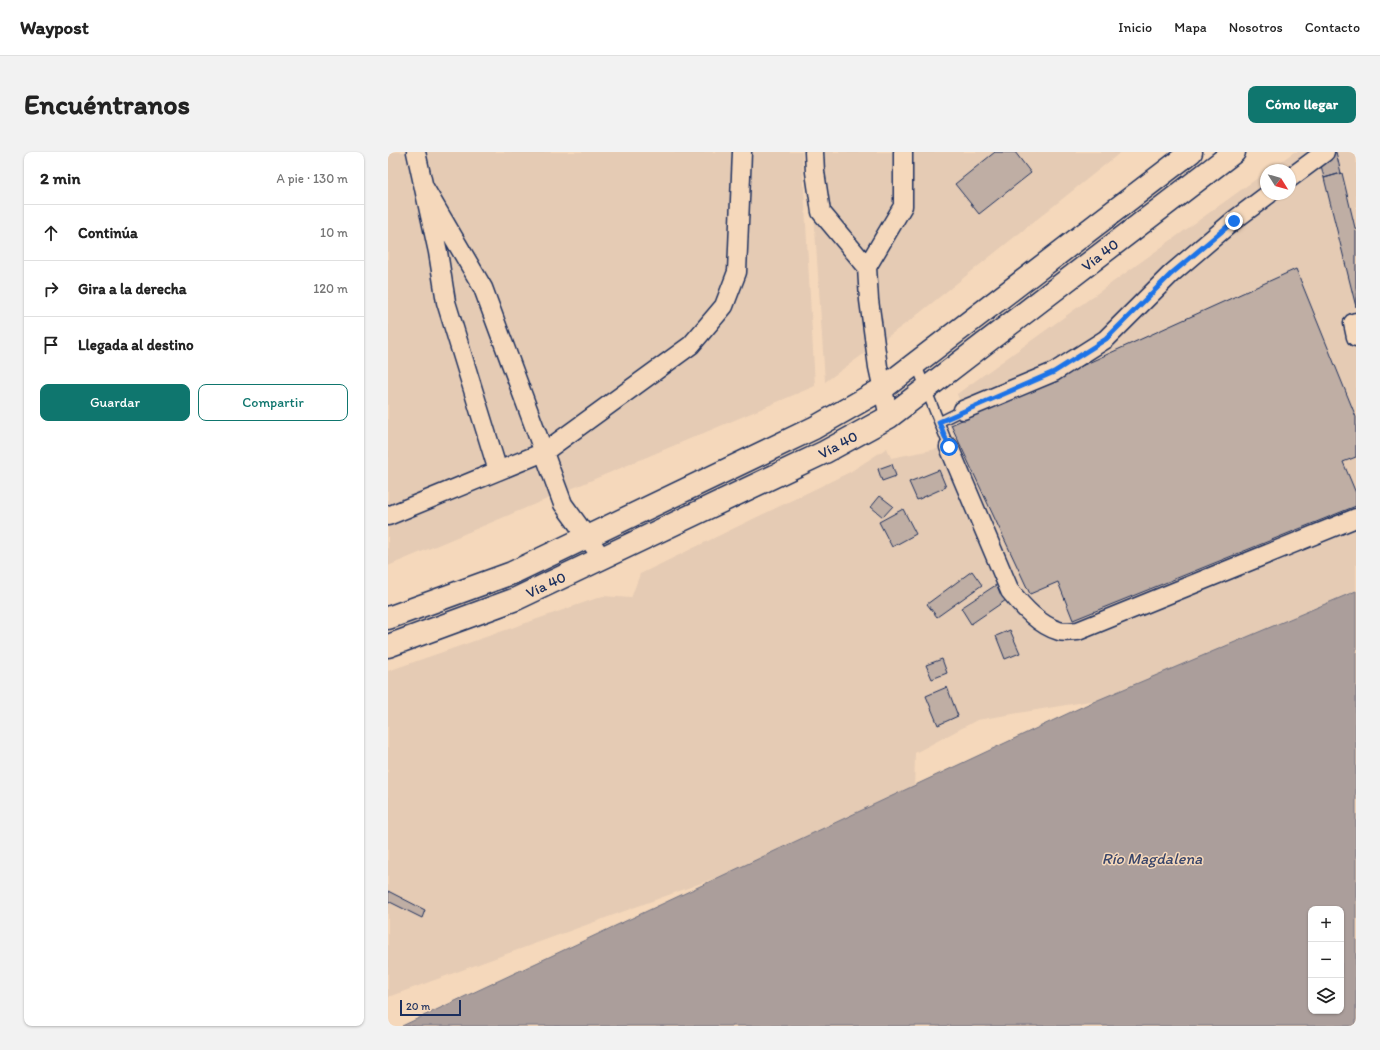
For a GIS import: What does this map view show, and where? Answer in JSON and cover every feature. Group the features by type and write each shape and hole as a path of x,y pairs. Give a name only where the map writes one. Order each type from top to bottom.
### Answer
{"highway":[{"name":"Vía 40","path":"388,618 512,573 588,538 814,428 882,389 1191,152"},
{"name":"Vía 40","path":"388,646 516,599 603,559 825,452 888,417 1234,152"}],"street":[{"path":"416,152 438,252 446,302 498,471"},
{"path":"388,516 544,452 691,345 724,306 737,272 742,152"},
{"path":"814,152 815,172 822,212 867,267"},
{"path":"888,417 882,389 869,300 867,267 903,206 903,152"},
{"path":"1296,174 1325,152"},
{"path":"424,187 483,288 563,504 603,559"},
{"path":"963,410 1054,372 1106,339 1171,274 1234,221 1262,200"},
{"path":"1356,322 1353,323 1356,337"},
{"path":"949,447 1010,591 1024,608 1047,626 1061,632 1078,631 1356,518"}],"lane":[{"path":"916,364 949,447"},
{"path":"939,422 963,410"}],"shaded area":[{"path":"388,152 802,152 815,386 388,566"},
{"path":"810,152 1121,152 912,319 825,382"},
{"path":"1294,152 1356,152 1356,610 1132,694 977,720 915,753 914,795 740,869 388,997 388,671 603,596 631,598 640,574 850,472 887,448 891,458 957,445 948,423 965,415 957,394 1260,176 1260,200 1296,200 1296,164 1277,164"}],"water":[{"name":"Río Magdalena","path":"1356,591 1356,1026 402,1026 1086,705"}],"building":[{"path":"995,152 1015,152 1031,173 979,214 955,184"},
{"path":"1318,152 1336,152 1341,173 1324,178"},
{"path":"1342,173 1356,232 1356,307 1324,178"},
{"path":"1296,269 1356,417 1356,457 1343,462 1356,493 1356,506 1073,620 1058,582 1030,594 951,425"},
{"path":"892,464 896,476 882,481 878,469"},
{"path":"939,470 946,487 917,500 909,482"},
{"path":"880,496 893,506 883,517 871,507"},
{"path":"903,509 916,534 892,547 879,522"},
{"path":"972,571 982,585 937,617 927,604"},
{"path":"999,583 1009,598 971,624 961,608"},
{"path":"1010,630 1020,653 1005,659 996,636"},
{"path":"942,659 947,673 932,679 926,665"},
{"path":"947,687 958,716 938,725 926,696"},
{"path":"388,891 425,910 422,918 388,901"}],"route":[{"path":"949,447 939,422 963,410 1054,372 1106,339 1171,274 1234,221"}]}
